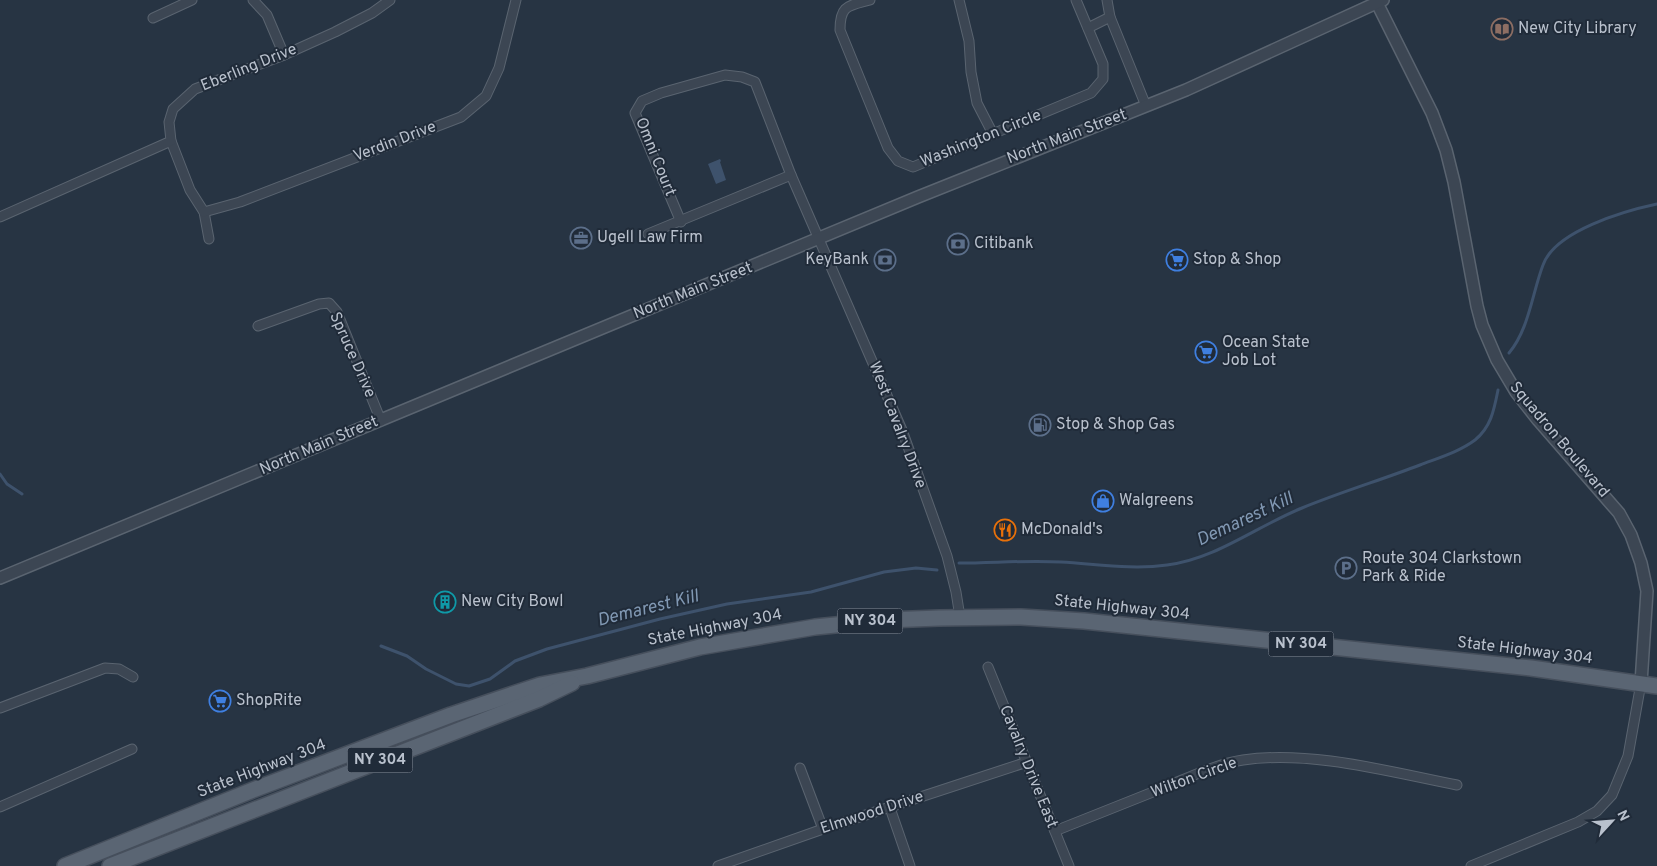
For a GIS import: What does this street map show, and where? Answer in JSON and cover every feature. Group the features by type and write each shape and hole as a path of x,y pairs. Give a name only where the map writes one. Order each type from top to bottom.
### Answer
{"main road":[{"name":"State Highway 304","path":"65,866 252,790 468,709 533,687 587,676 700,647 781,632 886,620 960,617 1052,618 1531,668 1657,686"},
{"name":"State Highway 304","path":"110,866 539,699 587,676"}],"street":[{"path":"153,18 192,0"},
{"path":"253,0 267,14 284,56"},
{"name":"Eberling Drive","path":"171,141 169,122 173,110 195,89 284,56 357,21 390,0"},
{"name":"Verdin Drive","path":"204,212 240,202 461,117 486,96 499,68 516,0"},
{"name":"Washington Circle","path":"870,0 848,6 840,16 840,30 888,148 898,161 913,167 1091,93 1103,79 1103,64 1076,0"},
{"path":"959,0 969,41 971,72 977,104 993,134"},
{"path":"1107,0 1110,17 1146,106"},
{"name":"North Main Street","path":"0,578 973,174 1212,79 1380,2"},
{"name":"Squadron Boulevard","path":"1380,2 1434,118 1446,150 1475,298 1482,326 1497,360 1505,376 1527,407 1620,513 1631,535 1641,563 1647,591 1641,684"},
{"path":"1088,28 1110,17"},
{"name":"Omni Court","path":"682,222 635,113 642,101 662,93 725,75 742,77 755,82 791,175 819,238"},
{"path":"0,217 171,141 190,190 204,212 209,239"},
{"path":"648,234 682,222 791,175"},
{"name":"West Cavalry Drive","path":"819,238 902,430 947,556 960,617"},
{"name":"Spruce Drive","path":"258,326 319,304 328,303 337,312 381,421"},
{"name":"Cavalry Drive East","path":"988,667 1069,866"},
{"path":"0,708 104,668 119,669 133,677"},
{"path":"1470,866 1578,822 1597,811 1612,795 1628,756 1641,684"},
{"path":"0,807 132,749"},
{"name":"Wilton Circle","path":"1055,832 1209,769 1242,760 1274,757 1307,758 1457,785"},
{"name":"Elmwood Drive","path":"718,866 823,829 1027,762"},
{"path":"800,768 823,829"},
{"path":"890,808 910,866"}],"water":[{"path":"720,159 726,180 716,184 708,164"}],"waterway":[{"name":"Demarest Kill","path":"1509,353 1516,344 1526,322 1539,276 1550,253 1561,242 1592,224 1657,204"},
{"name":"Demarest Kill","path":"959,563 1049,561 1141,567 1185,562 1219,549 1302,508 1462,448 1475,440 1485,430 1493,411 1498,390"},
{"name":"Demarest Kill","path":"0,474 7,484 22,494"},
{"name":"Demarest Kill","path":"381,646 407,656 426,669 456,684 469,686 490,679 515,661 547,649 660,619 727,604 811,592 884,572 916,568 937,570"}],"place":[{"name":"New City Library","path":"1502,29"},
{"name":"Ugell Law Firm","path":"581,238"},
{"name":"Citibank","path":"958,244"},
{"name":"KeyBank","path":"885,260"},
{"name":"Stop & Shop","path":"1177,260"},
{"name":"Ocean State Job Lot","path":"1206,352"},
{"name":"Stop & Shop Gas","path":"1040,425"},
{"name":"Walgreens","path":"1103,501"},
{"name":"McDonald's","path":"1005,530"},
{"name":"Route 304 Clarkstown Park & Ride","path":"1346,568"},
{"name":"New City Bowl","path":"445,602"},
{"name":"ShopRite","path":"220,701"}]}
